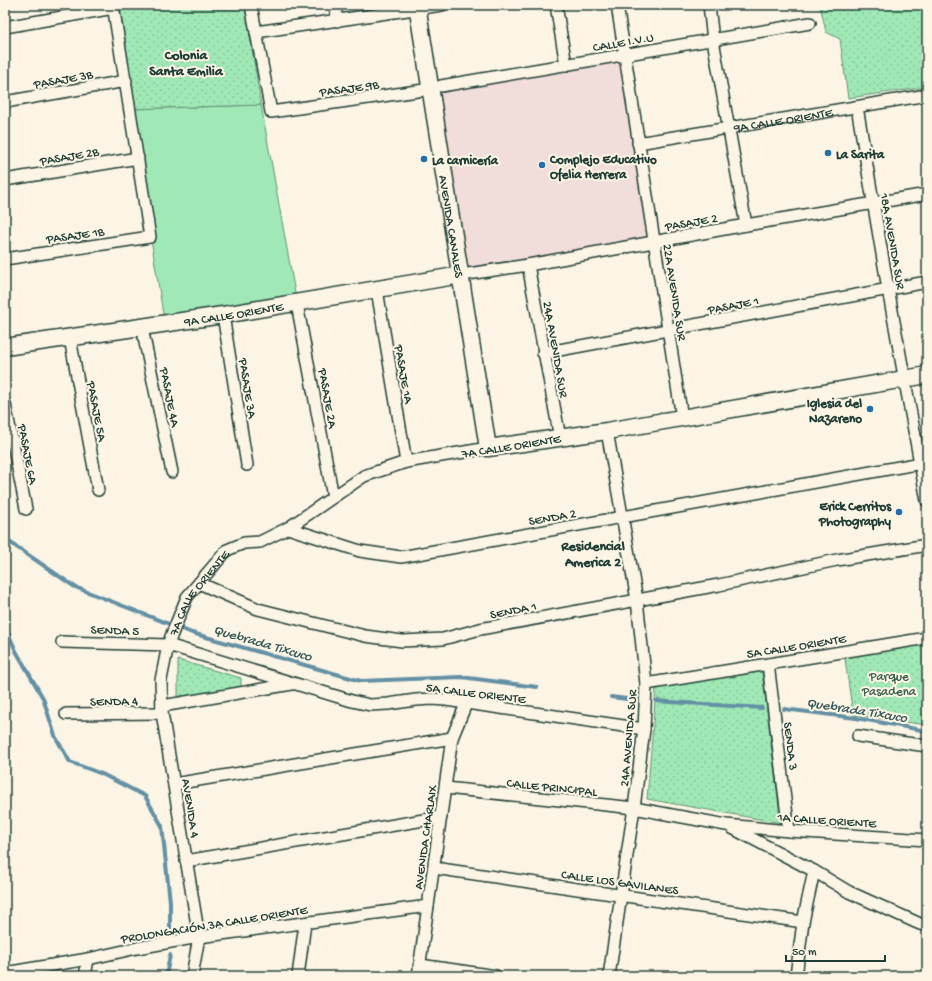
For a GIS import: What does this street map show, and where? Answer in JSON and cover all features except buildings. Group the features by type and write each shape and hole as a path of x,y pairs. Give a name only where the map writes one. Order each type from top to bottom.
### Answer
{"street":[{"path":"252,5 256,32 337,21 417,7 442,5"},
{"path":"335,5 337,21"},
{"path":"556,5 566,65"},
{"name":"22A AVENIDA SUR","path":"617,5 682,418"},
{"path":"709,5 713,40 746,225"},
{"path":"5,27 114,7 138,158"},
{"name":"AVENIDA CANALES","path":"417,7 436,88 460,275 488,448"},
{"name":"CALLE I.V.U","path":"436,88 810,23"},
{"name":"PASAJE 9B","path":"256,32 271,112 436,88"},
{"name":"PASAJE 3B","path":"5,102 126,81"},
{"name":"9A CALLE ORIENTE","path":"638,143 927,95"},
{"name":"18A AVENIDA SUR","path":"857,107 904,379 924,463 927,501"},
{"name":"PASAJE 2B","path":"5,180 138,158"},
{"name":"PASAJE 1B","path":"5,259 150,237 138,158"},
{"name":"PASAJE 2","path":"460,275 528,265 927,194"},
{"name":"24A AVENIDA SUR","path":"528,265 543,353 560,438"},
{"name":"9A CALLE ORIENTE","path":"5,347 297,304 460,275"},
{"name":"PASAJE 1","path":"543,353 927,282"},
{"name":"PASAJE 1A","path":"376,290 406,462"},
{"name":"PASAJE 2A","path":"297,304 333,497"},
{"name":"PASAJE 3A","path":"223,315 247,465"},
{"name":"PASAJE 4A","path":"142,328 172,472"},
{"name":"PASAJE 5A","path":"70,338 98,490"},
{"name":"7A CALLE ORIENTE","path":"170,640 187,597 227,550 244,543 260,542 288,528 364,476 406,462 488,448 607,431 927,375"},
{"name":"PASAJE 6A","path":"5,404 26,509"},
{"name":"24A AVENIDA SUR","path":"607,431 637,600 646,684 644,729 634,808 609,976"},
{"name":"SENDA 2","path":"288,528 360,551 401,557 924,463"},
{"name":"SENDA 1","path":"199,583 258,609 365,636 402,641 443,639 480,629 719,585 837,560 927,545"},
{"name":"5A CALLE ORIENTE","path":"646,684 927,638"},
{"name":"5A CALLE ORIENTE","path":"170,640 295,684 352,701 370,704 388,704 431,699 644,729"},
{"name":"SENDA 5","path":"62,642 170,640"},
{"name":"AVENIDA 4","path":"170,640 161,680 162,710 198,938 192,976"},
{"name":"SENDA 3","path":"768,664 788,831"},
{"name":"SENDA 4","path":"66,714 162,710 295,684"},
{"name":"AVENIDA CHARLAIX","path":"418,976 452,738 466,704"},
{"path":"858,736 927,746"},
{"path":"174,784 452,738"},
{"name":"CALLE PRINCIPAL","path":"446,788 634,808 726,825"},
{"path":"186,856 441,817"},
{"path":"726,825 814,871 850,892 920,924 927,925"},
{"name":"1A CALLE ORIENTE","path":"726,825 788,831 927,840"},
{"name":"CALLE LOS GAVILANES","path":"434,868 803,922"},
{"path":"796,976 803,922 814,871"},
{"name":"PROLONGACIÓN 3A CALLE ORIENTE","path":"5,973 88,960 137,948 198,938 428,906"},
{"path":"298,976 305,923"},
{"path":"85,976 88,960"},
{"path":"420,965 496,976"}],"shaded area":[{"name":"Complejo Educativo Ofelia Herrera","path":"625,55 654,242 461,275 431,89"}],"green space":[{"path":"111,5 245,5 261,105 130,109"},
{"path":"820,5 927,5 927,87 848,98 840,39 826,32"},
{"path":"261,105 297,304 165,326 130,109"},
{"name":"Parque Pasadena","path":"927,638 927,725 853,715 844,652"},
{"path":"178,660 241,678 241,688 178,702"},
{"path":"762,671 781,823 647,799 656,688"}],"waterway":[{"name":"Quebrada Tixcuco","path":"5,539 75,587 192,633 361,681 461,677 537,687"},
{"path":"5,626 16,651 43,698 55,736 70,762 102,774 145,796 162,826 170,902 170,932"},
{"name":"Quebrada Tixcuco","path":"611,697 635,700"},
{"name":"Quebrada Tixcuco","path":"656,701 762,708"},
{"name":"Quebrada Tixcuco","path":"784,709 856,718 927,731"},
{"path":"166,976 170,955"}],"place":[{"name":"La Sarita","path":"828,153"},
{"name":"La carnicería","path":"424,159"},
{"name":"Complejo Educativo Ofelia Herrera","path":"542,165"},
{"name":"Iglesia del Nazareno","path":"870,409"},
{"name":"Erick Cerritos Photography","path":"899,512"}],"district":[{"name":"Colonia Santa Emilia","path":"186,62"},
{"name":"Residencial America 2","path":"593,554"}]}
